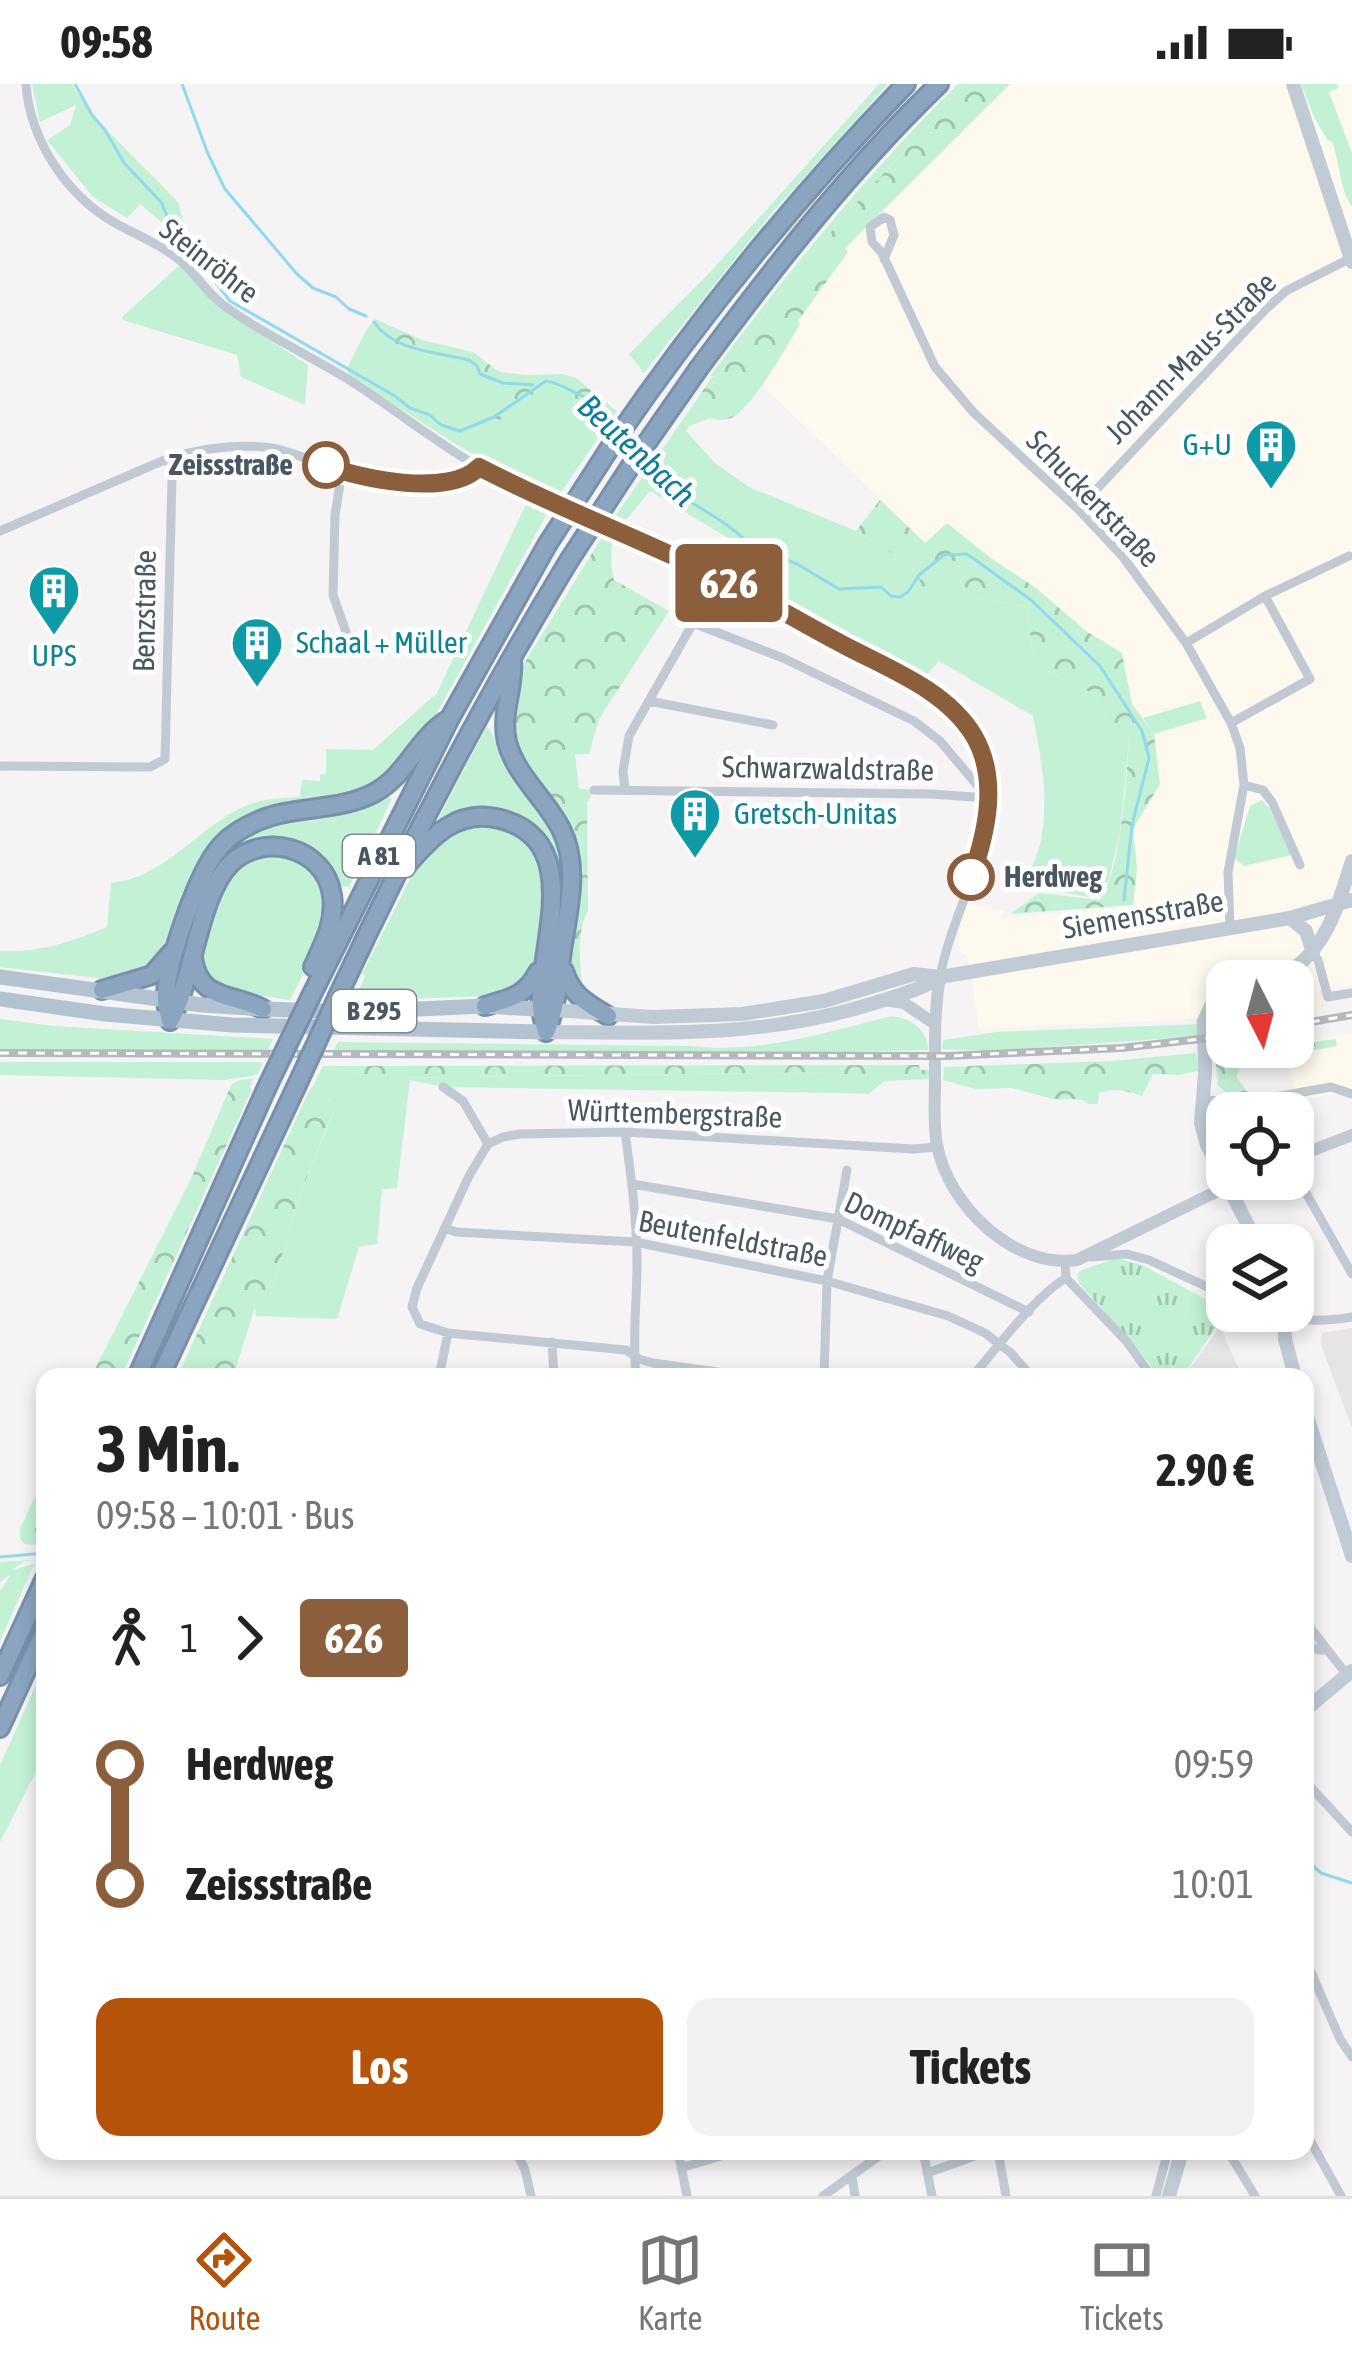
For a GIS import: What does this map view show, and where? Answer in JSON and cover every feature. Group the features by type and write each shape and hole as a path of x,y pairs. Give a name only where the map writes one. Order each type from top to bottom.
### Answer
{"highway":[{"name":"A 81","path":"140,1368 305,996 450,718 547,545 677,352 788,216 906,84"},
{"name":"A 81","path":"164,1368 391,883 455,758 571,559 632,464 774,267 938,84"},
{"name":"A 81","path":"512,657 506,738 519,768 561,829 569,856 571,888 553,957"},
{"path":"173,1000 178,942 217,850 262,819 342,805 377,791 404,768 431,731 450,718"},
{"name":"A 81","path":"391,883 444,827 469,818 498,818 536,840 552,873 553,957 546,1032"},
{"name":"A 81","path":"170,1021 173,1000 214,892 229,865 254,848 291,848 309,857 323,872 332,897 330,930 305,996"},
{"path":"102,990 152,975 178,942"},
{"path":"193,955 195,971 209,990 263,1009"},
{"path":"485,1006 523,994 553,957 574,994 608,1016"},
{"path":"0,1676 36,1598"},
{"path":"0,1728 36,1650"}],"main road":[{"path":"1293,84 1347,231 1352,260"},
{"path":"1304,960 1344,902 1352,861"},
{"name":"Siemensstraße","path":"940,977 1290,918 1344,902"},
{"path":"1290,918 1306,931 1313,953"},
{"path":"548,1009 608,1016 742,1014 824,1001 914,974 940,977"},
{"name":"B 295","path":"0,977 263,1009 548,1009"},
{"path":"546,1032 730,1031 782,1026 919,990 940,977"},
{"name":"B 295","path":"0,999 170,1021 546,1032"},
{"path":"730,1031 731,1022 742,1014"},
{"path":"1206,1023 1202,1100 1206,1140"},
{"path":"1286,1332 1292,1368"},
{"path":"1314,1437 1352,1556"},
{"path":"1314,1703 1350,1673"},
{"path":"1169,2196 1179,2160"}],"street":[{"name":"Steinröhre","path":"26,84 31,119 43,147 92,208 173,254 216,300 243,319 341,375 479,467"},
{"name":"Schuckertstraße","path":"884,259 935,367 974,413 1123,557 1186,643 1231,723 1244,784 1228,872 1230,928"},
{"name":"Johann-Maus-Straße","path":"1078,509 1266,309 1286,291 1352,260"},
{"path":"0,531 198,449 248,446 393,481 454,482 470,477 479,467 721,578 924,688 960,715 974,735 988,780 986,830 950,934 935,1024 937,1147 948,1174 996,1235 1022,1252 1065,1262 1127,1254 1206,1286"},
{"name":"Benzstraße","path":"0,766 150,767 162,763 167,753 169,458"},
{"path":"342,472 335,515 333,595 346,632"},
{"path":"1186,643 1265,596 1349,556"},
{"path":"1231,723 1310,679 1265,596"},
{"path":"625,790 628,736 693,622 783,658 914,721 940,741 988,798"},
{"path":"649,701 773,724"},
{"path":"1244,784 1263,790 1272,802 1300,865"},
{"name":"Schwarzwaldstraße","path":"594,790 988,798"},
{"path":"1313,953 1325,994 1352,993"},
{"path":"883,1000 904,1004 935,1024"},
{"path":"443,1087 463,1101 488,1144 416,1288 412,1307 416,1319 448,1333 626,1350 653,1363 682,1368"},
{"path":"1202,1100 1246,1102 1331,1087 1352,1094"},
{"path":"626,1132 635,1241 635,1368"},
{"name":"Württembergstraße","path":"488,1144 520,1134 626,1132 937,1147"},
{"path":"1314,1150 1352,1135"},
{"path":"824,1368 827,1281 847,1170"},
{"name":"Dompfaffweg","path":"632,1184 838,1219 1029,1312"},
{"path":"1088,1257 1206,1197"},
{"path":"1310,1200 1352,1274"},
{"name":"Beutenfeldstraße","path":"445,1228 635,1241 827,1281 948,1316 986,1333 1024,1368"},
{"path":"1122,1239 1149,1260"},
{"path":"1065,1262 1066,1278 1146,1368"},
{"path":"979,1368 1066,1278"},
{"path":"1314,1318 1352,1317"},
{"path":"441,1368 448,1333"},
{"path":"552,1342 553,1368"},
{"path":"1314,1633 1350,1673"},
{"path":"1314,1648 1327,1650"},
{"path":"1314,1791 1352,1832"},
{"path":"1314,1979 1352,2057"},
{"path":"1314,2149 1336,2194"},
{"path":"520,2160 531,2196"},
{"path":"680,2160 687,2196"},
{"path":"681,2168 707,2160"},
{"path":"823,2196 872,2160"},
{"path":"925,2160 932,2196"},
{"path":"927,2173 963,2160"},
{"path":"1000,2160 1006,2196"},
{"path":"1156,2196 1166,2160"},
{"path":"1233,2160 1255,2196"},
{"path":"852,2176 855,2196"}],"shaded area":[{"path":"1010,84 1352,84 1352,985 1320,990 1323,1017 1314,1018 1314,960 1206,960 1206,1018 979,1029 968,957 958,943 961,903 1006,911 1000,919 1133,905 1137,869 1132,829 1154,734 1132,704 1121,653 992,559 926,543 762,385 845,249"},
{"path":"1352,1034 1352,1093 1314,1097 1314,1092 1294,1092 1290,1068 1314,1068 1314,1040"},
{"path":"1352,1328 1352,1428 1321,1345 1322,1333"},
{"path":"1216,1332 1223,1332 1238,1368 1190,1368"}],"green space":[{"path":"32,84 72,84 90,113 178,202 190,246 140,204 127,218 93,197 47,140 70,125 76,105 40,122"},
{"path":"879,84 888,84 770,215 644,373 629,354 714,268"},
{"path":"958,84 969,84 837,225 718,377 710,376 828,226"},
{"path":"969,84 1010,84 845,248 848,252 798,321 747,405 723,420 689,411 837,225"},
{"path":"1301,84 1337,84 1329,92 1352,153 1352,207 1332,141 1314,117"},
{"path":"183,262 241,321 308,365 305,405 241,377 237,355 123,320"},
{"path":"375,319 422,340 473,352 499,372 576,378 617,411 604,429 572,395 554,385 537,391 497,422 477,382 461,366 404,348 367,329"},
{"path":"367,329 404,348 461,366 477,382 497,421 537,391 554,385 572,395 604,429 558,497 462,448 347,375"},
{"path":"689,411 710,418 686,431 715,463 749,487 856,531 912,566 951,572 976,598 1027,607 1032,650 1045,670 1096,695 1105,717 1129,740 1120,833 1108,882 1094,888 1089,897 1024,885 1040,846 1044,809 1033,716 939,661 922,680 726,578 745,548 650,491 620,527 611,522"},
{"path":"512,483 553,503 429,727 392,772 361,793 273,809 243,820 216,838 202,857 167,947 154,964 134,975 107,979 0,967 0,951 55,945 107,927 111,883 148,872 243,807 300,797 302,780 320,781 320,774 326,774 326,749 373,750 437,693 528,500 508,490"},
{"path":"880,500 925,543 947,523 1086,631 1122,653 1132,704 1154,734 1160,784 1133,829 1137,869 1133,905 1010,914 1039,893 1100,900 1118,846 1129,740 1105,717 1096,695 1045,670 1032,650 1027,607 976,598 951,572 923,587 912,566 856,531"},
{"path":"602,537 612,543 614,580 669,611 599,719 589,754 539,755 547,784 587,803 588,911 580,951 583,994 571,979 578,885 514,741 512,698 525,662"},
{"path":"1200,701 1207,718 1154,734 1143,718"},
{"path":"487,726 554,825 563,849 564,890 553,964 559,889 533,830 439,818"},
{"path":"538,754 575,754 579,789 594,790 587,803 547,784"},
{"path":"382,792 392,799 349,887 342,886 313,854 236,852 184,970 177,969 212,873 243,838 287,816"},
{"path":"1262,800 1292,855 1244,866 1234,858 1250,806"},
{"path":"483,821 521,837 540,863 542,923 530,978 511,990 487,996 354,1001 362,974 422,855 435,838"},
{"path":"276,851 304,861 318,874 325,890 322,928 290,1000 229,991 207,978 200,954 227,876 247,858"},
{"path":"891,1016 916,1026 928,1050 332,1053 338,1042 741,1047"},
{"path":"0,1019 273,1039 267,1052 0,1051"},
{"path":"1199,1024 1200,1036 992,1051 942,1049 943,1040 997,1032"},
{"path":"1336,1039 1337,1046 1314,1050 1314,1042"},
{"path":"1196,1053 1198,1071 1153,1074 1142,1096 1105,1091 1099,1093 1098,1104 1012,1088 975,1089 943,1080 944,1067"},
{"path":"0,1062 263,1063 257,1075 224,1080 0,1075"},
{"path":"919,1065 920,1070 929,1070 931,1079 884,1081 869,1094 836,1093 835,1072 385,1078 382,1092 366,1090 359,1074 323,1066"},
{"path":"323,1066 359,1074 382,1091 384,1078 836,1072 836,1093 443,1087 410,1080 397,1188 382,1189 377,1244 359,1247 337,1319 256,1316 255,1307 271,1293 302,1189 334,1111 322,1085 313,1086"},
{"path":"1216,1068 1240,1068 1236,1076 1247,1092 1226,1092 1218,1086"},
{"path":"253,1079 252,1089 125,1368 96,1368 191,1179 231,1085"},
{"path":"322,1085 335,1094 334,1110 302,1189 271,1293 255,1307 236,1368 181,1368 309,1091"},
{"path":"1116,1258 1142,1265 1206,1300 1206,1332 1213,1332 1188,1368 1152,1368 1077,1275"},
{"path":"36,1494 36,1545 25,1544 20,1529"},
{"path":"33,1560 12,1570 34,1564 0,1641 0,1591 11,1574 0,1582 0,1562"},
{"path":"36,1685 36,1772 0,1842 0,1765"}],"waterway":[{"name":"Beutenbach","path":"75,84 124,163 161,202 186,250 230,301 441,425 460,431 494,417 546,381 590,400 616,427"},
{"path":"182,84 225,189 297,274 313,288 366,316"},
{"path":"374,322 405,345 469,360 480,374 503,383 533,385"},
{"name":"Beutenbach","path":"642,463 663,474 676,492 747,542 839,589 881,587 900,597 944,555 967,554 1031,600 1100,666 1142,731 1149,758 1132,825 1124,900"},
{"path":"0,1557 36,1554"},
{"path":"1314,1867 1352,1883"}],"railway":[{"path":"1314,1021 1352,1015"},
{"path":"0,1053 947,1056 1121,1048 1206,1038"}],"bus line":[{"name":"626","path":"326,465 368,478 435,482 470,477 479,467 721,578 924,688 960,715 982,751 988,780 986,830 971,877"}],"place":[{"name":"Zeissstraße","path":"326,465"},
{"name":"G+U","path":"1271,491"},
{"name":"UPS","path":"54,637"},
{"name":"Schaal + Müller","path":"257,689"},
{"name":"Gretsch-Unitas","path":"695,860"},
{"name":"Herdweg","path":"971,877"}]}
